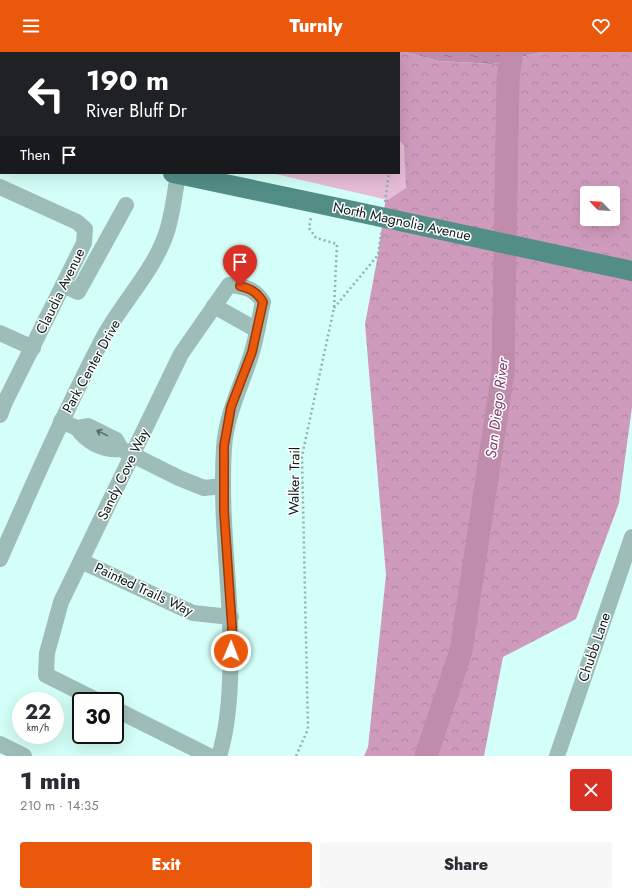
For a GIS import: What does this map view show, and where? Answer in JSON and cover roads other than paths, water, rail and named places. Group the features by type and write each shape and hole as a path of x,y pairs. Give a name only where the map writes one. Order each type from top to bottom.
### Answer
{"main road":[{"name":"North Magnolia Avenue","path":"175,174 314,202 632,271"}],"street":[{"name":"Park Center Drive","path":"0,559 61,421 103,337 138,286 168,229 175,174"},
{"name":"Claudia Avenue","path":"0,187 77,222 85,229 84,242 0,416"},
{"path":"63,285 78,292 126,205"},
{"name":"Sandy Cove Way","path":"80,692 46,675 47,653 61,602 81,561 127,452 181,354 229,285 240,286 251,290 258,295 263,302 257,330"},
{"path":"214,306 257,330 252,352 231,407 224,446 223,486 231,617 228,716 219,756"},
{"path":"0,333 33,348"},
{"path":"61,421 77,428 83,438 110,451 127,452 179,478 204,488 223,486"},
{"name":"Chubb Lane","path":"557,756 632,538"},
{"name":"Painted Trails Way","path":"81,561 193,613 231,617"},
{"path":"124,714 209,756"},
{"path":"0,744 24,756"}],"water":[{"path":"406,52 542,52 493,64 439,61"}],"waterway":[{"name":"San Diego River","path":"426,756 461,651 503,372 508,80 512,52"}]}
